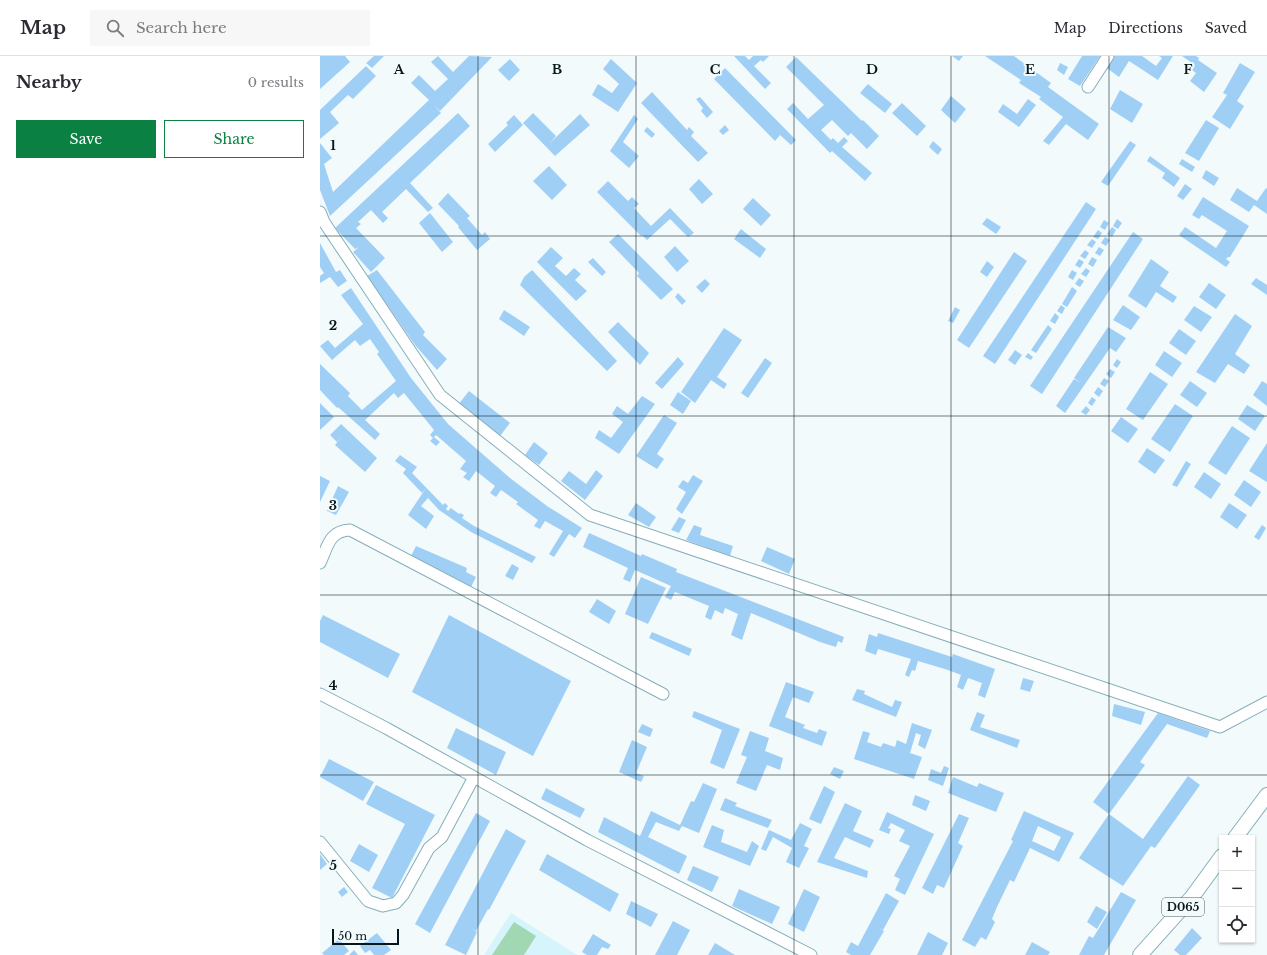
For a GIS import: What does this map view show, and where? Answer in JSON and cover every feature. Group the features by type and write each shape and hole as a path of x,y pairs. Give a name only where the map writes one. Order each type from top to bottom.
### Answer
{"main road":[{"path":"1237,835 1267,795"},
{"name":"D065","path":"1140,955 1192,897 1219,860"}],"street":[{"path":"1088,87 1108,56"},
{"path":"321,219 440,395 590,515 1220,727 1267,702"},
{"path":"320,563 333,536 339,531 350,530 664,694"},
{"path":"320,694 386,728 587,840 811,955"},
{"path":"320,842 368,901 383,906 396,904 403,895 429,848 442,837 474,777"}],"shaded area":[{"path":"511,913 577,955 484,955"}],"green space":[{"path":"514,922 536,936 524,955 492,955"}],"building":[{"path":"320,56 345,56 350,62 320,89"},
{"path":"374,56 384,56 372,68 366,63"},
{"path":"438,56 453,72 469,56 492,57 440,111 434,105 441,113 330,216 320,190 320,143 332,158 324,164 333,192 429,100 411,83 419,75 435,91 448,79 431,62"},
{"path":"734,56 745,56 749,60 753,56 769,56 763,62 761,60 754,66 771,83 765,89"},
{"path":"952,56 963,56 959,61"},
{"path":"985,56 1014,56 1051,83 1048,87 1099,124 1088,140 1066,124 1049,145 1043,141 1063,117 1039,99 1041,97 1019,83 1021,80"},
{"path":"1082,56 1100,56 1080,86 1068,79"},
{"path":"1111,56 1142,56 1156,66 1162,58 1159,56 1173,56 1158,80 1129,61 1119,77 1104,66"},
{"path":"1182,56 1196,56 1199,58 1198,60 1217,73 1204,92 1190,81 1196,73 1192,70 1195,65"},
{"path":"796,57 879,136 867,149 851,133 848,136 832,120 821,130 831,140 833,138 838,143 844,137 848,141 842,147 872,173 865,181 832,151 830,153 787,109 793,103 808,119 824,105 786,67"},
{"path":"510,59 520,70 509,81 498,70"},
{"path":"611,59 637,83 618,112 592,95 598,84 612,93 619,84 603,69"},
{"path":"1060,63 1068,67 1064,75 1057,70"},
{"path":"1240,63 1255,72 1237,101 1244,106 1230,129 1212,117 1227,95 1223,93"},
{"path":"366,66 376,76 353,99 348,95 330,112 339,123 320,139 320,110"},
{"path":"725,68 796,140 791,145 780,135 775,141 714,79"},
{"path":"868,84 892,104 885,113 860,93"},
{"path":"1120,90 1143,104 1132,123 1110,109"},
{"path":"652,92 687,130 689,127 694,132 691,136 708,153 698,162 641,103"},
{"path":"951,96 966,109 955,123 941,110"},
{"path":"700,97 713,112 707,118 701,111 703,108 696,99"},
{"path":"1028,99 1036,105 1019,127 998,112 1003,104 1017,114"},
{"path":"902,103 926,126 917,136 892,113"},
{"path":"458,113 470,126 410,183 433,208 428,212 406,189 382,212 388,218 383,223 371,210 358,222 361,224 356,228 385,258 371,272 353,252 359,247 355,249 335,228"},
{"path":"533,113 556,136 550,143 580,114 590,125 555,156 523,123"},
{"path":"514,115 523,125 495,152 488,144 508,125 506,123"},
{"path":"634,115 638,119 623,142 639,156 629,168 610,151"},
{"path":"1206,120 1219,128 1199,161 1185,153"},
{"path":"725,125 729,130 723,135 719,131"},
{"path":"647,127 655,134 652,138 644,131"},
{"path":"933,141 942,149 938,155 929,147"},
{"path":"1130,141 1136,145 1108,186 1101,182"},
{"path":"1150,156 1180,178 1174,187 1162,178 1165,173 1147,161"},
{"path":"1182,159 1195,167 1192,172 1179,164"},
{"path":"549,166 567,185 552,200 533,181"},
{"path":"1206,170 1219,178 1214,186 1202,178"},
{"path":"699,179 713,194 702,204 689,189"},
{"path":"608,181 628,201 632,197 639,204 634,208 651,226 670,208 694,233 688,237 670,219 647,240 642,235 641,236 597,192"},
{"path":"1185,184 1192,189 1183,200 1177,196"},
{"path":"1237,188 1257,201 1266,188 1267,214 1254,205 1249,212 1230,200"},
{"path":"448,193 470,216 467,218 482,235 485,232 490,239 477,250 458,227 459,226 438,204"},
{"path":"1203,197 1249,226 1230,257 1226,259 1230,262 1226,267 1179,235 1185,227 1216,248 1227,231 1202,215 1199,219 1192,215"},
{"path":"753,198 771,215 761,226 743,209"},
{"path":"1086,202 1096,209 995,364 983,356"},
{"path":"430,213 453,242 442,252 419,223"},
{"path":"987,218 1001,227 996,234 982,224"},
{"path":"1117,219 1122,223 1118,229 1113,226"},
{"path":"1104,220 1109,223 1105,230 1100,227"},
{"path":"1112,227 1116,230 1112,237 1107,234"},
{"path":"741,229 766,249 760,258 734,239"},
{"path":"1098,230 1102,233 1098,239 1093,237"},
{"path":"1133,232 1143,239 1042,394 1030,386"},
{"path":"618,234 673,289 661,300 637,276 639,273 609,242"},
{"path":"1105,237 1110,240 1106,246 1101,243"},
{"path":"1092,239 1096,242 1092,248 1087,245"},
{"path":"320,243 336,272 340,270 347,281 338,287 330,277 320,283 320,276 324,273 320,267"},
{"path":"675,246 689,261 677,272 664,257"},
{"path":"551,247 563,258 555,266 566,276 574,268 581,274 575,280 587,291 576,301 537,262"},
{"path":"1099,247 1104,250 1100,256 1095,253"},
{"path":"1085,250 1089,253 1085,259 1080,256"},
{"path":"1014,252 1027,261 969,348 957,340"},
{"path":"1092,257 1097,260 1093,267 1088,264"},
{"path":"593,258 606,272 602,276 588,262"},
{"path":"1079,259 1084,262 1080,268 1075,265"},
{"path":"1151,259 1169,272 1160,286 1177,297 1173,303 1156,292 1146,308 1128,296"},
{"path":"987,261 994,267 987,277 980,272"},
{"path":"1086,268 1090,271 1086,277 1081,274"},
{"path":"377,270 425,332 423,335 447,359 437,370 415,345 367,276"},
{"path":"532,270 617,361 607,371 520,285 524,277"},
{"path":"1072,270 1077,273 1073,280 1068,277"},
{"path":"1079,278 1084,281 1080,287 1075,284"},
{"path":"1256,278 1267,285 1267,295 1251,284"},
{"path":"705,279 710,284 702,293 696,287"},
{"path":"1209,283 1226,295 1216,309 1199,297"},
{"path":"1072,287 1077,291 1067,307 1062,304"},
{"path":"351,288 411,378 448,424 510,478 547,506 582,528 575,538 569,534 554,557 549,554 563,531 545,521 540,529 534,526 538,520 516,504 518,502 501,490 496,497 490,493 495,486 476,471 469,481 463,477 467,473 460,469 466,461 436,435 434,437 440,442 436,446 430,441 433,438 430,435 434,430 404,393 398,398 394,393 365,420 380,434 375,440 338,407 337,408 320,390 320,364 350,393 348,396 362,410 396,381 377,354 379,352 370,339 360,346 355,340 332,360 320,346 328,340 335,348 363,324 341,295"},
{"path":"678,293 686,301 682,305 675,297"},
{"path":"1061,305 1065,308 1062,314 1057,311"},
{"path":"1123,305 1140,317 1131,330 1113,320"},
{"path":"1194,306 1212,317 1201,332 1184,320"},
{"path":"955,307 960,310 953,323 948,321"},
{"path":"504,310 530,327 524,336 499,319"},
{"path":"1055,313 1059,317 1055,324 1050,321"},
{"path":"1235,314 1252,326 1235,354 1250,365 1244,374 1228,364 1215,383 1196,372"},
{"path":"618,322 649,353 640,365 608,332"},
{"path":"1048,325 1052,329 1036,353 1031,350"},
{"path":"1108,327 1126,338 1116,352 1110,348 1065,413 1056,406 1074,379 1081,383 1074,378"},
{"path":"724,328 742,340 717,377 727,384 724,389 711,380 695,403 681,392"},
{"path":"1179,329 1196,341 1186,355 1169,343"},
{"path":"1015,350 1022,355 1015,365 1008,360"},
{"path":"1164,351 1182,363 1172,377 1155,365"},
{"path":"1028,353 1033,357 1031,360 1025,357"},
{"path":"678,357 684,364 662,389 655,383"},
{"path":"765,358 772,363 748,398 741,393"},
{"path":"1117,359 1121,362 1117,368 1113,365"},
{"path":"1110,369 1115,372 1111,378 1106,374"},
{"path":"1150,372 1168,384 1143,420 1126,409"},
{"path":"1104,378 1109,381 1105,387 1100,384"},
{"path":"1190,381 1207,393 1197,407 1180,395"},
{"path":"1262,381 1267,384 1267,406 1253,395"},
{"path":"1098,387 1103,391 1099,397 1094,393"},
{"path":"469,391 510,423 500,436 458,405"},
{"path":"678,392 691,401 683,414 670,405"},
{"path":"642,396 655,404 619,454 595,438 599,430 611,438 623,422 612,414 617,406 628,414"},
{"path":"1092,397 1096,400 1092,406 1088,403"},
{"path":"320,403 334,417 320,430"},
{"path":"1175,404 1193,416 1170,452 1151,439"},
{"path":"1247,405 1265,416 1255,431 1238,419"},
{"path":"1086,406 1090,410 1086,415 1081,412"},
{"path":"664,415 677,423 657,454 664,459 657,469 636,456"},
{"path":"1121,417 1138,429 1128,443 1111,431"},
{"path":"341,424 377,458 365,472 335,445 343,435 337,442 330,435"},
{"path":"1232,426 1250,438 1226,475 1208,463"},
{"path":"534,442 548,453 539,465 525,455"},
{"path":"1267,443 1267,482 1249,471"},
{"path":"1147,448 1165,460 1155,474 1138,462"},
{"path":"400,455 417,467 412,473 443,505 445,503 448,506 446,509 448,511 451,508 459,514 464,515 462,518 474,526 536,557 532,563 471,532 439,510 428,498 421,506 434,516 426,529 408,515 426,488 422,493 403,473 406,469 395,461"},
{"path":"1186,461 1191,464 1177,487 1172,485"},
{"path":"596,470 603,476 585,500 561,481 569,471 586,484"},
{"path":"1204,472 1221,484 1211,499 1194,487"},
{"path":"693,475 703,481 682,514 676,509 686,492 678,487 683,480 688,483"},
{"path":"320,476 330,481 320,502"},
{"path":"1244,480 1261,492 1251,507 1234,495"},
{"path":"338,486 349,492 336,515 327,511"},
{"path":"636,503 656,517 649,527 628,515"},
{"path":"1229,503 1247,515 1237,529 1220,517"},
{"path":"679,517 686,520 679,533 671,530"},
{"path":"694,525 702,528 700,535 733,546 730,556 686,540"},
{"path":"1262,525 1266,528 1259,540 1254,537"},
{"path":"589,533 641,556 642,554 677,569 676,572 844,637 842,643 838,641 836,647 820,642 751,613 742,640 731,635 738,614 725,608 723,614 715,610 711,620 705,617 709,606 675,592 671,600 665,597 671,586 635,570 630,582 623,579 628,568 583,547"},
{"path":"416,546 467,568 466,572 476,577 470,589 409,560"},
{"path":"767,547 795,559 789,574 761,561"},
{"path":"512,564 519,568 513,580 505,576"},
{"path":"641,577 666,588 648,624 625,614"},
{"path":"597,599 616,611 609,624 589,612"},
{"path":"323,615 400,654 388,678 320,642 320,621"},
{"path":"449,615 571,681 533,756 412,692"},
{"path":"652,632 692,649 689,656 649,638"},
{"path":"878,633 952,657 953,654 995,669 985,698 978,695 982,683 968,678 963,690 957,687 961,675 918,661 915,671 912,670 909,677 905,675 911,659 878,649 876,655 865,651 869,634 877,637"},
{"path":"1023,678 1034,681 1030,692 1020,689"},
{"path":"786,682 814,692 809,703 793,697 785,717 805,725 803,728 817,733 819,729 827,732 822,746 769,726"},
{"path":"857,689 865,691 864,694 892,707 895,700 902,702 896,717 852,700"},
{"path":"1114,704 1145,712 1141,725 1112,716"},
{"path":"694,711 740,729 724,769 710,763 722,730 692,717"},
{"path":"977,712 985,715 980,727 1020,740 1017,748 970,730"},
{"path":"1158,713 1210,731 1207,738 1167,724 1140,762 1145,765 1109,814 1093,802"},
{"path":"912,723 932,730 925,749 918,745 921,735 916,733 910,753 922,757 914,779 854,759 863,731 870,733 867,742 881,747 883,743 895,747 897,740 906,744"},
{"path":"642,724 653,729 650,737 638,732"},
{"path":"456,728 506,752 496,775 447,748"},
{"path":"750,731 769,738 765,751 783,758 780,770 767,765 756,791 736,783 747,757 741,755"},
{"path":"632,740 647,747 636,773 644,776 641,782 619,772"},
{"path":"329,759 374,782 363,801 320,777"},
{"path":"944,766 949,768 943,786 928,780 931,769 941,773"},
{"path":"834,767 844,771 840,779 830,774"},
{"path":"1188,776 1200,785 1155,848 1151,846 1123,886 1079,858 1109,814 1143,839"},
{"path":"953,777 977,787 979,783 1004,793 996,812 948,793"},
{"path":"703,783 717,789 699,833 682,826 679,831 656,822 648,837 687,856 679,874 598,832 604,817 640,836 651,811 680,825 691,801 694,802"},
{"path":"376,785 435,815 392,898 372,888 405,824 366,804"},
{"path":"824,786 835,792 821,824 809,819"},
{"path":"546,788 585,809 580,818 541,799"},
{"path":"915,795 930,801 926,811 912,805"},
{"path":"725,798 737,803 735,806 772,820 768,828 720,810"},
{"path":"845,803 862,811 853,831 874,840 870,848 845,837 834,858 868,871 867,878 817,862"},
{"path":"1024,811 1074,833 1059,862 1030,848 1014,882 1010,880 997,907 992,919 995,922 986,940 981,937 975,947 962,940 1013,841 1011,840","holes":["1038,826 1061,837 1054,851 1032,841"]},
{"path":"887,812 934,834 905,895 895,890 900,879 894,876 910,846 899,841 905,830 891,823 888,828 891,829 889,834 879,830"},
{"path":"476,813 490,821 430,933 415,924"},
{"path":"959,814 969,818 958,843 963,846 944,888 937,885 933,894 922,888"},
{"path":"800,823 812,829 804,846 809,848 799,868 786,862 792,848 773,837 766,851 761,849 769,830 791,840"},
{"path":"712,825 724,830 721,842 747,852 752,841 759,846 750,866 703,847"},
{"path":"506,829 526,841 489,910 488,909 476,931 472,929 477,932 466,955 445,945"},
{"path":"359,844 378,855 369,872 350,861"},
{"path":"320,854 327,864 320,870"},
{"path":"547,854 619,894 610,912 539,870"},
{"path":"693,866 719,877 712,892 687,880"},
{"path":"344,887 348,892 342,897 338,892"},
{"path":"739,889 780,907 772,924 732,906"},
{"path":"804,889 820,897 804,932 788,924"},
{"path":"1121,892 1136,900 1104,955 1079,955 1089,936 1093,938"},
{"path":"886,893 899,901 883,930 878,927 884,931 870,955 851,955 846,952 851,942 858,946"},
{"path":"631,901 658,914 651,927 626,914"},
{"path":"1096,906 1107,912 1097,929 1087,922"},
{"path":"673,921 690,930 677,955 655,955"},
{"path":"1192,928 1202,938 1186,955 1180,955 1174,950"},
{"path":"928,932 948,943 942,955 917,955"},
{"path":"377,933 391,950 384,955 374,955 370,950 365,953 360,946"},
{"path":"593,934 611,945 608,949 602,947 597,955 587,955 582,952"},
{"path":"339,939 349,951 344,955 324,955 322,953"},
{"path":"1032,942 1050,952 1048,955 1025,955"},
{"path":"715,943 735,955 708,955"},
{"path":"354,950 358,955 349,955"}]}
